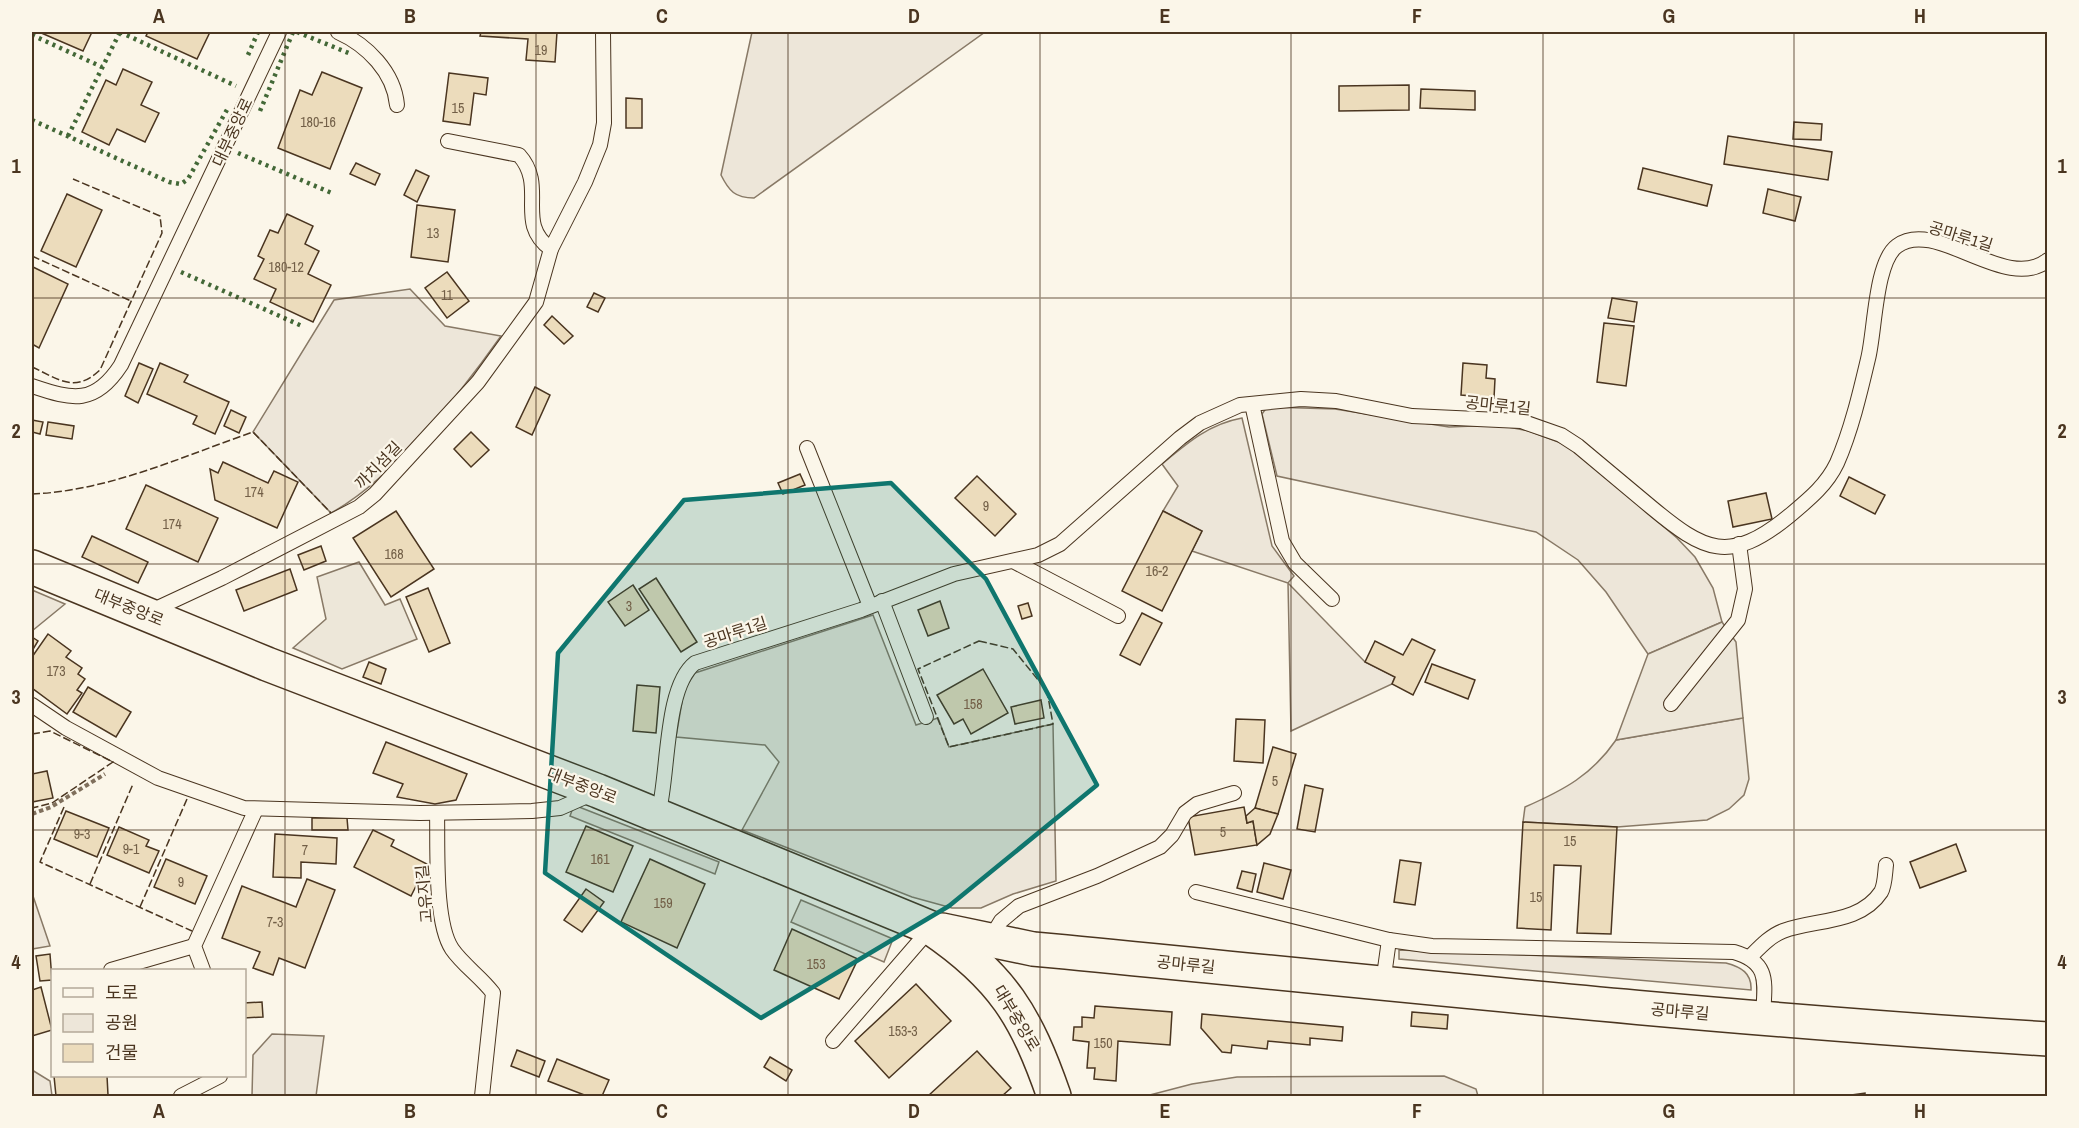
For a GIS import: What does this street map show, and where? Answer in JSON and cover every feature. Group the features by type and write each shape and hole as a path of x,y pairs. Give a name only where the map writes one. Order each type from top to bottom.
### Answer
{"street":[{"name":"대부중앙로","path":"32,567 144,614 658,815 931,928 966,951 1000,987 1018,1012 1039,1055 1054,1096"},
{"name":"공마루길","path":"931,928 1033,949 1763,1018 2048,1039"},
{"path":"1000,987 1006,967 1014,958 1033,949"}],"lane":[{"name":"대부중앙로","path":"32,386 64,397 81,397 97,392 111,380 121,364 279,32"},
{"path":"338,32 366,49 380,64 395,92 397,105"},
{"name":"까치섬길","path":"144,614 288,545 358,507 375,494 478,382 536,302 551,249 594,164 604,123 603,32"},
{"path":"448,141 519,155 531,172 534,183 531,223 540,240 551,249"},
{"name":"공마루1길","path":"658,815 675,698 687,669 705,659 876,603 954,574 1038,555 1060,544 1200,423 1218,413 1252,404 1301,399 1336,402 1412,416 1500,419 1541,427 1578,446 1686,536 1709,545 1739,544 1768,533 1810,498 1829,478 1837,463 1869,357 1886,261 1896,246 1917,240 1939,243 2016,269 2031,268 2048,260"},
{"path":"1252,404 1281,541 1295,563 1332,599"},
{"path":"807,448 926,717"},
{"path":"1671,704 1738,620 1745,589 1739,544"},
{"path":"1013,561 1118,616"},
{"path":"32,705 66,728 158,778 234,805 256,809 437,813 560,808 598,791"},
{"path":"1000,987 987,954 989,940 997,926 1019,906 1097,876 1160,847 1172,835 1185,813 1197,804 1234,793"},
{"path":"203,969 194,946 256,809"},
{"name":"고유지길","path":"437,813 440,896 446,939 453,952 493,993 482,1096"},
{"path":"1750,957 1766,941 1783,931 1844,917 1866,907 1882,891 1886,865"},
{"path":"1196,892 1389,940 1455,946 1734,952 1750,957 1761,967 1764,981 1763,1018"},
{"path":"833,1041 931,928"},
{"path":"1383,983 1389,940"},
{"path":"114,969 194,946"},
{"path":"182,1096 218,1077"}],"path":[{"path":"32,814 51,807 126,761"}],"highlighted area":[{"path":"891,483 986,579 1097,785 949,906 761,1018 545,873 558,653 684,500"}],"green space":[{"path":"752,32 985,32 754,198 737,195 721,175"},
{"path":"410,289 445,326 501,336 446,409 424,434 378,479 331,513 253,432 334,300"},
{"path":"1267,407 1335,409 1449,427 1498,425 1529,431 1569,446 1677,538 1695,557 1713,588 1722,622 1648,654 1606,592 1578,560 1536,532 1277,476 1262,414"},
{"path":"1242,418 1272,546 1294,576 1288,583 1192,551 1202,531 1163,511 1178,486 1162,464 1209,430"},
{"path":"1288,583 1365,662 1395,677 1392,684 1291,731"},
{"path":"32,590 65,604 32,631"},
{"path":"873,615 916,725 938,718 949,747 1053,724 1056,881 1013,894 981,908 952,908 912,897 742,830 779,762 765,745 676,737 684,690 695,673"},
{"path":"1743,718 1749,779 1744,795 1729,809 1707,820 1617,827 1523,822 1525,807 1565,788 1587,772 1616,740"},
{"path":"32,893 50,946 32,949"},
{"path":"1399,950 1726,963 1747,975 1750,979 1751,990 1399,959"},
{"path":"272,1034 324,1036 316,1096 252,1096 253,1055"},
{"path":"32,1070 50,1081 52,1096 32,1096"},
{"path":"1444,1076 1476,1089 1478,1096 1146,1096 1192,1084 1237,1077"}],"shaded area":[{"path":"359,562 385,605 400,599 417,639 342,669 293,648 326,619 317,577"},
{"path":"1722,622 1736,642 1743,718 1616,740 1648,654"},
{"path":"574,805 719,862 715,874 570,816"},
{"path":"801,900 893,939 884,962 791,922"}],"building":[{"path":"39,32 92,32 83,51"},
{"path":"148,32 210,32 197,59 146,36"},
{"path":"481,32 557,32 555,62 526,60 528,39 480,36"},
{"path":"123,69 152,82 141,105 159,113 145,142 117,129 109,145 82,132 106,80 116,85"},
{"path":"322,72 362,88 330,169 278,148 300,90 312,95"},
{"path":"449,73 488,78 486,95 474,93 470,125 443,121"},
{"path":"1409,85 1409,110 1339,111 1339,86"},
{"path":"1421,89 1475,91 1475,110 1420,108"},
{"path":"626,98 642,99 642,128 626,128"},
{"path":"1794,122 1822,124 1821,140 1793,139"},
{"path":"1728,136 1832,152 1828,180 1724,164"},
{"path":"356,163 380,174 375,185 350,174"},
{"path":"1643,168 1712,185 1707,206 1638,189"},
{"path":"416,170 429,176 417,202 404,195"},
{"path":"1768,189 1801,197 1795,221 1763,213"},
{"path":"67,194 102,210 76,267 41,251"},
{"path":"417,205 455,210 448,262 411,257"},
{"path":"287,214 313,226 305,244 319,251 308,274 331,285 313,322 270,302 276,289 254,279 264,259 258,256 270,230 278,233"},
{"path":"33,267 68,284 39,348 32,344"},
{"path":"447,272 469,301 447,318 425,288"},
{"path":"594,293 605,298 598,312 587,307"},
{"path":"1612,298 1637,302 1634,322 1608,318"},
{"path":"552,316 573,336 564,344 544,325"},
{"path":"1604,323 1634,326 1626,386 1597,382"},
{"path":"139,363 153,369 138,403 125,396"},
{"path":"160,363 188,375 184,382 229,402 215,434 193,424 197,416 147,394"},
{"path":"1463,363 1487,365 1486,378 1495,379 1494,398 1461,395"},
{"path":"535,387 550,395 532,435 516,427"},
{"path":"231,410 246,417 239,433 224,426"},
{"path":"32,420 43,422 40,434 32,432"},
{"path":"48,422 74,426 72,439 46,435"},
{"path":"471,432 489,450 471,467 454,449"},
{"path":"223,462 268,483 274,471 298,482 277,528 215,500 210,469 218,473"},
{"path":"800,474 805,485 783,494 778,483"},
{"path":"977,476 1016,514 995,536 955,498"},
{"path":"1849,477 1885,495 1875,514 1840,496"},
{"path":"146,485 218,518 198,562 126,529"},
{"path":"1766,493 1772,519 1733,527 1728,501"},
{"path":"396,511 434,569 391,597 353,538"},
{"path":"1163,511 1202,531 1162,611 1122,591"},
{"path":"92,536 148,562 138,583 82,557"},
{"path":"321,546 326,561 304,570 298,555"},
{"path":"290,569 297,590 244,611 236,590"},
{"path":"656,578 697,642 681,652 639,589"},
{"path":"633,585 649,610 625,626 608,602"},
{"path":"428,588 450,643 429,652 406,597"},
{"path":"940,601 949,628 928,636 918,610"},
{"path":"1028,603 1032,616 1022,619 1018,606"},
{"path":"1142,613 1162,623 1140,665 1120,655"},
{"path":"48,634 71,651 66,657 82,668 78,674 85,679 77,690 82,693 67,714 32,688 32,657"},
{"path":"32,637 38,641 32,651"},
{"path":"1412,639 1435,650 1413,695 1392,684 1395,677 1365,662 1375,641 1403,655"},
{"path":"369,662 386,669 381,684 363,677"},
{"path":"1432,664 1475,680 1468,699 1425,682"},
{"path":"983,669 1008,713 971,734 963,719 954,724 937,695"},
{"path":"637,685 660,687 656,733 633,731"},
{"path":"88,687 131,712 116,737 73,712"},
{"path":"1041,700 1044,718 1015,724 1011,707"},
{"path":"1236,719 1265,720 1263,763 1234,761"},
{"path":"386,742 467,774 456,800 435,804 397,797 403,784 373,773"},
{"path":"1273,747 1296,754 1278,814 1255,808"},
{"path":"47,771 53,798 32,802 32,774"},
{"path":"1305,785 1323,789 1315,832 1297,829"},
{"path":"1244,807 1247,823 1253,821 1257,845 1195,855 1188,817"},
{"path":"1255,808 1278,814 1270,834 1257,845 1253,821 1247,823 1246,816"},
{"path":"66,811 109,828 97,857 54,839"},
{"path":"312,818 347,818 348,830 312,830"},
{"path":"1523,822 1617,827 1611,934 1577,933 1581,866 1554,865 1551,930 1517,928"},
{"path":"586,826 633,846 613,892 566,872"},
{"path":"119,827 149,840 146,846 159,851 149,873 107,855"},
{"path":"373,830 394,840 391,846 427,864 411,896 354,867"},
{"path":"275,834 337,838 336,864 301,862 301,878 273,877"},
{"path":"1956,844 1966,871 1920,888 1910,862"},
{"path":"166,859 207,876 195,904 154,887"},
{"path":"650,859 705,884 677,948 621,922"},
{"path":"1400,860 1421,863 1415,905 1394,902"},
{"path":"1264,863 1291,870 1283,899 1257,892"},
{"path":"1242,871 1256,874 1252,892 1237,888"},
{"path":"307,879 335,890 305,968 279,958 273,975 253,968 260,952 222,938 242,886 296,907"},
{"path":"586,889 604,902 582,932 564,920"},
{"path":"792,929 858,959 839,999 774,970"},
{"path":"50,954 51,980 40,981 36,956"},
{"path":"916,984 951,1021 889,1078 855,1041"},
{"path":"41,987 51,1030 32,1036 32,990"},
{"path":"262,1002 263,1017 246,1018 246,1003"},
{"path":"1095,1006 1172,1012 1170,1045 1118,1041 1116,1081 1094,1079 1095,1068 1087,1068 1089,1042 1073,1040 1074,1027 1082,1027 1082,1017 1094,1018"},
{"path":"1412,1012 1448,1015 1447,1029 1411,1026"},
{"path":"1202,1014 1343,1027 1342,1041 1310,1038 1310,1045 1268,1041 1267,1049 1232,1045 1231,1053 1222,1052 1201,1028"},
{"path":"517,1050 545,1061 539,1077 511,1066"},
{"path":"977,1051 1011,1088 1002,1096 928,1096"},
{"path":"770,1057 792,1070 786,1081 764,1067"},
{"path":"557,1059 609,1080 602,1096 587,1096 548,1081"},
{"path":"54,1077 107,1077 108,1095 56,1096"},
{"path":"1865,1093 1865,1096 1844,1096"}],"hedge":[{"path":"120,32 236,86"},
{"path":"68,136 120,32"},
{"path":"248,55 258,32"},
{"path":"260,111 293,32"},
{"path":"297,32 351,54"},
{"path":"32,35 102,67"},
{"path":"32,120 169,182 181,184 188,179 228,108"},
{"path":"238,153 334,194"},
{"path":"181,272 302,326"}],"fence":[{"path":"32,367 59,380 74,383 91,377 100,370 162,233 160,216 73,179"},
{"path":"32,256 131,301"},
{"path":"32,494 88,487 116,480 253,432 331,513"},
{"path":"979,641 1013,649 1047,691 1053,724 949,747 918,669 979,641"},
{"path":"32,734 50,731 113,762 52,803 32,808"},
{"path":"90,884 133,784"},
{"path":"140,907 187,799"},
{"path":"64,807 40,862 192,931"}]}
